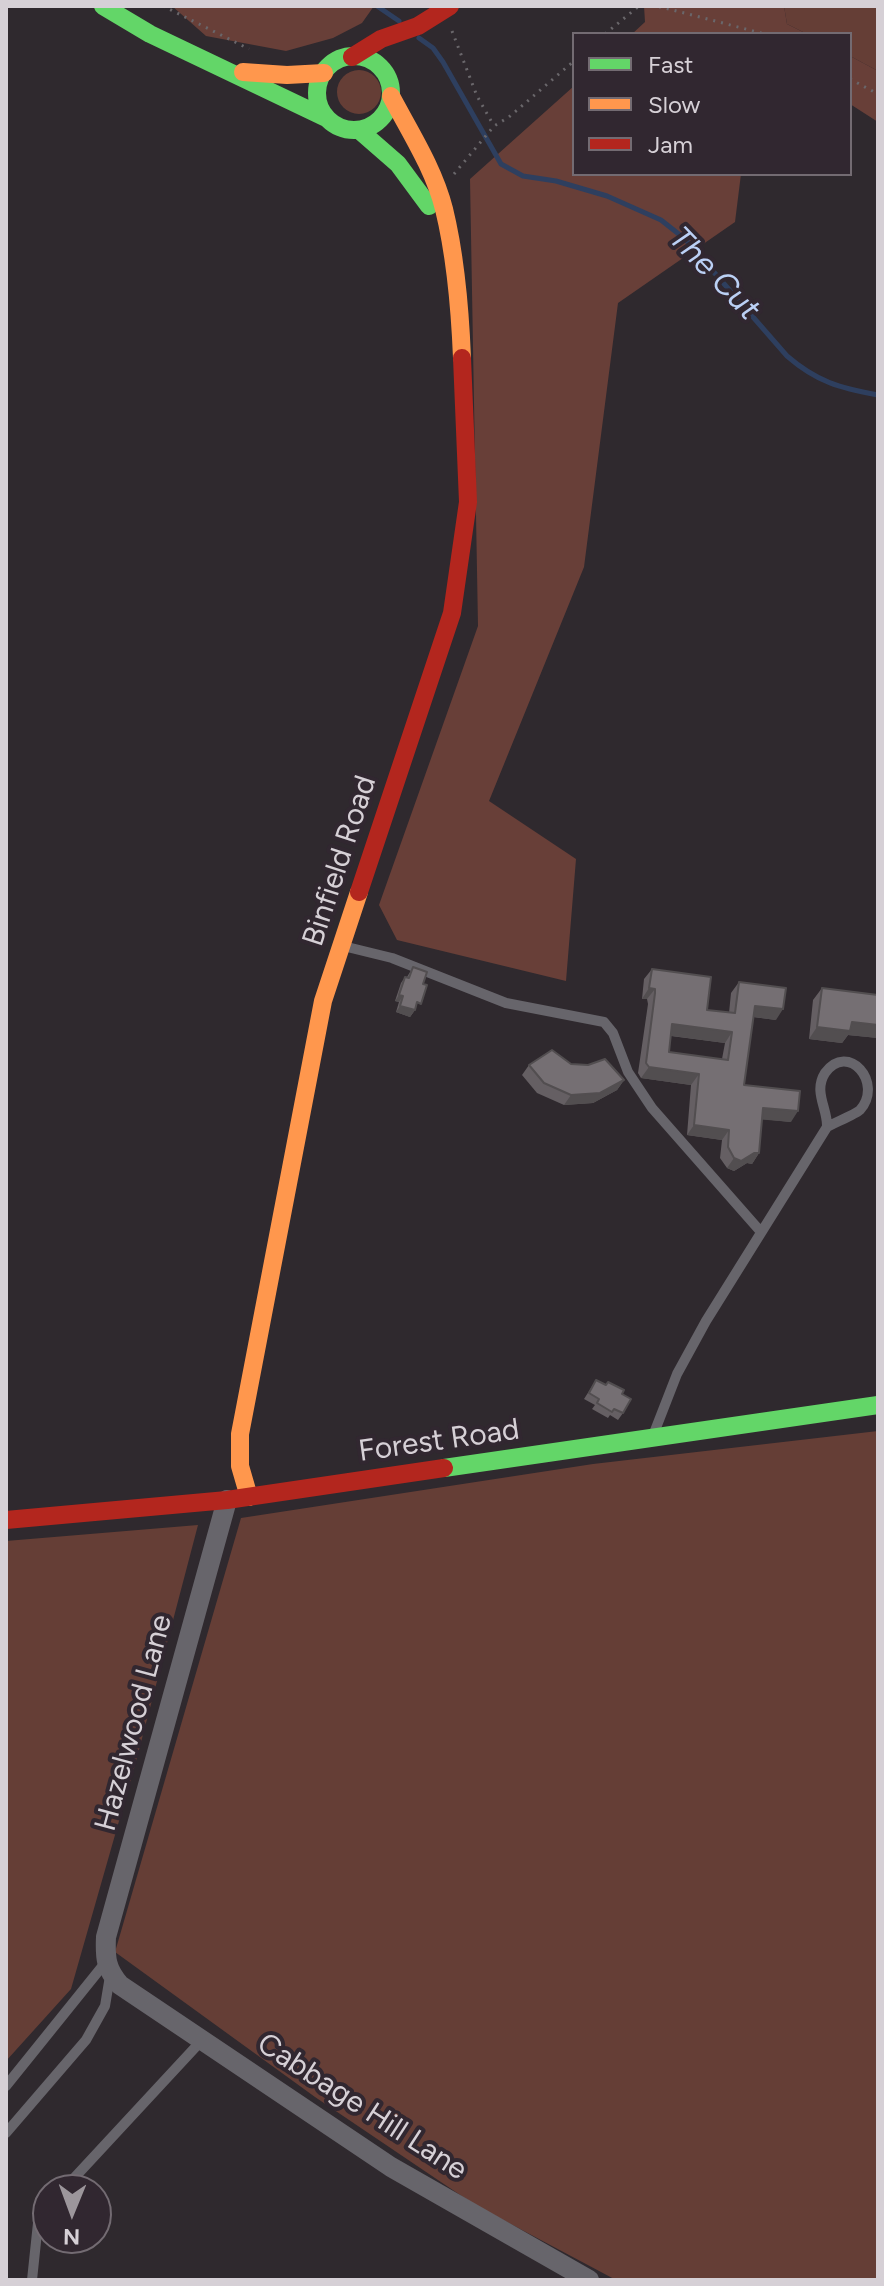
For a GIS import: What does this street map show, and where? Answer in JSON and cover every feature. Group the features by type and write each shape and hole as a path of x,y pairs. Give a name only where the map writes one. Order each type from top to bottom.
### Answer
{"main road":[{"path":"103,6 150,34 344,129 359,130 380,119 388,108 397,47"},
{"path":"326,118 319,107 317,94 324,73 337,60 397,47 418,26 445,15"},
{"path":"352,57 369,60 380,67 390,90"},
{"path":"230,71 287,75 324,73"},
{"name":"Binfield Road","path":"249,1497 240,1466 240,1434 323,1001 452,613 468,502 459,296 444,208 431,172 390,90"},
{"name":"Binfield Road","path":"359,130 384,148 415,181 448,242"},
{"name":"Forest Road","path":"6,1520 227,1500 878,1405"}],"street":[{"name":"Hazelwood Lane","path":"108,1969 106,1937 227,1500"},
{"name":"Cabbage Hill Lane","path":"108,1969 120,1985 391,2167 589,2280"}],"lane":[{"path":"340,945 392,958 506,1003 604,1022 613,1033 628,1072 652,1108 761,1232"},
{"path":"652,1439 677,1374 827,1127 828,1118 819,1097 825,1074 835,1065 854,1064 865,1070 869,1093 860,1110 827,1127"},
{"path":"6,2086 108,1969"},
{"path":"6,2133 86,2040 105,2006 108,1969"},
{"path":"78,2174 203,2039"},
{"path":"32,2280 35,2254"}],"path":[{"path":"163,6 252,50"},
{"path":"608,32 641,6 661,7 757,32"},
{"path":"445,15 477,96 494,126"},
{"path":"447,183 494,126 509,117 572,63"},
{"path":"852,80 878,94"}],"shaded area":[{"path":"172,6 374,6 362,23 333,38 286,51 206,36"},
{"path":"644,6 784,6 787,24 803,32 634,32 645,22"},
{"path":"784,6 878,6 878,71 852,57 852,32 803,32 787,24"},
{"path":"852,57 878,71 878,122 852,105"},
{"path":"359,70 375,76 381,92 375,108 359,114 343,108 337,92 343,76"},
{"path":"572,88 572,176 741,176 735,222 618,303 584,567 489,801 576,859 566,981 397,940 379,905 478,626 470,179"},
{"path":"878,1431 878,2280 616,2280 475,2205 315,2097 115,1952 241,1518 593,1464"},
{"path":"198,1525 135,1765 71,1989 6,2061 6,1541"}],"building":[{"path":"413,967 427,972 421,1004 417,1002 415,1010 400,1006 403,996 399,995 405,977 409,978"},
{"path":"652,969 711,977 707,1010 735,1013 739,982 786,988 783,1009 755,1006 744,1085 800,1091 798,1111 763,1108 759,1153 741,1161 734,1158 728,1147 729,1130 694,1125 699,1074 649,1067 646,1063 655,993 655,989 649,988","holes":["672,1024 732,1032 728,1060 669,1052"]},
{"path":"822,988 878,995 878,1025 852,1022 850,1031 817,1027"},
{"path":"552,1050 571,1064 588,1065 605,1059 624,1080 600,1093 571,1095 544,1083 529,1065"},
{"path":"596,1380 624,1390 622,1394 631,1399 623,1413 614,1409 612,1412 597,1403 599,1399 589,1393"}],"waterway":[{"name":"The Cut","path":"377,6 399,21"},
{"name":"The Cut","path":"419,38 433,48 443,62 501,164 523,176 556,181 607,196 661,220 685,239 798,365 830,383 878,395"}],"traffic: fast":[{"path":"103,6 150,34 326,118"},
{"path":"354,56 368,59 380,67 388,79 391,93 388,107 380,119 368,127 354,130 340,127 328,119 320,107 317,93 320,79 328,67 340,59 354,56"},
{"path":"359,130 398,164 429,206"},
{"path":"444,1468 878,1405"}],"traffic: slow":[{"path":"243,72 287,75 324,73"},
{"path":"391,96 440,194 457,283 462,358"},
{"path":"249,1497 240,1466 240,1434 323,1001 359,892"}],"traffic: jam":[{"path":"352,57 381,39 418,26 450,6"},
{"path":"359,892 452,613 468,502 462,358"},
{"path":"6,1520 227,1500 444,1468"}]}
